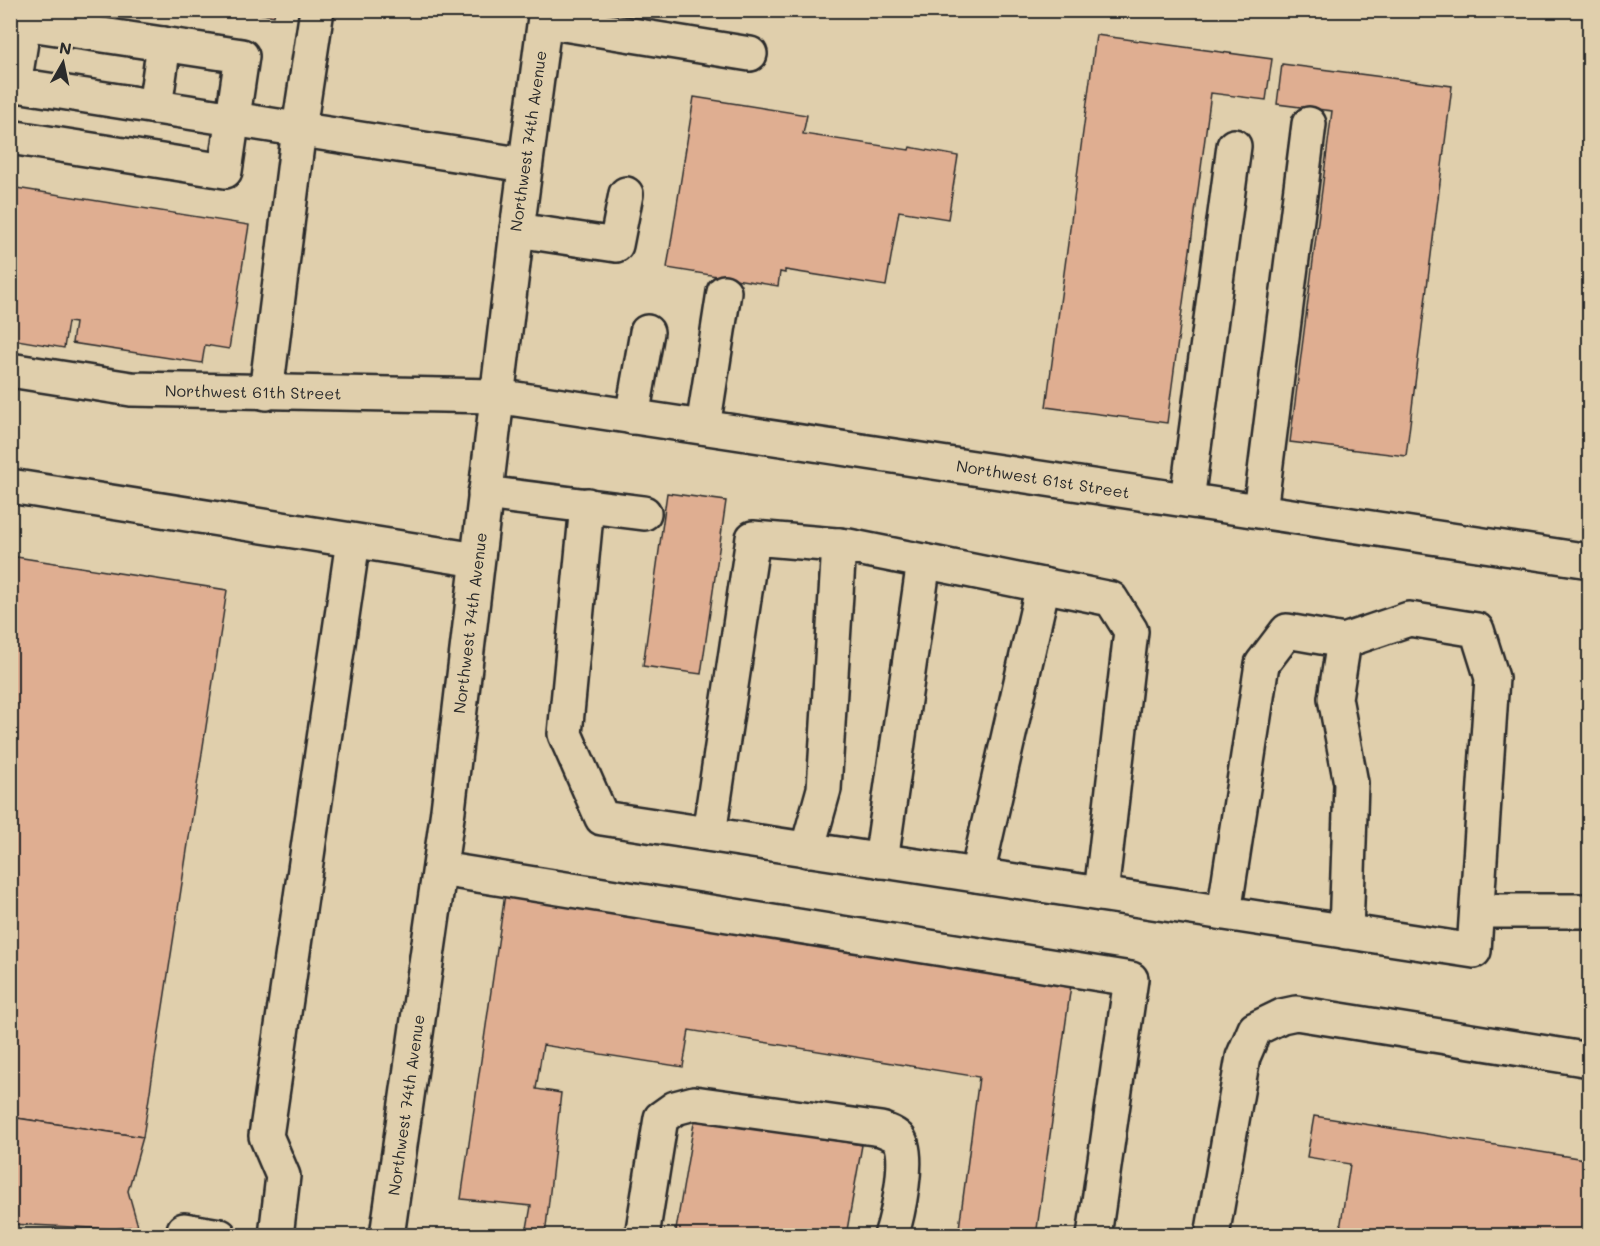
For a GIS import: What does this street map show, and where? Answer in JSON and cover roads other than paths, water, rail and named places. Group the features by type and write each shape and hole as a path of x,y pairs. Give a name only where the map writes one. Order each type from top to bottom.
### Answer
{"street":[{"path":"266,393 299,129 317,10"},
{"path":"545,16 750,54"},
{"name":"Northwest 74th Avenue","path":"387,1236 440,870 496,396 545,16"},
{"path":"17,22 242,56 225,171 13,138 17,85 17,22"},
{"path":"158,160 165,44"},
{"path":"17,85 525,165"},
{"path":"110,153 117,100"},
{"path":"1260,512 1309,124"},
{"path":"1187,500 1234,146"},
{"path":"517,230 616,245 626,194"},
{"path":"703,427 724,292"},
{"path":"632,417 646,332"},
{"name":"Northwest 61th Street","path":"10,370 131,389 496,396"},
{"name":"Northwest 61st Street","path":"496,396 1590,561"},
{"path":"10,486 477,560"},
{"path":"485,494 644,513"},
{"path":"587,506 565,734 602,818 807,850 1474,951 1492,678 1477,630 1409,619 1344,641 1287,631 1262,664 1224,913"},
{"path":"709,834 753,538 839,545 1111,599 1131,631 1101,894"},
{"path":"276,1236 283,1176 266,1136 353,540"},
{"path":"807,850 824,789 839,545"},
{"path":"881,861 924,561"},
{"path":"977,875 1043,585"},
{"path":"1344,641 1335,698 1351,783 1346,932"},
{"path":"440,870 1131,979 1094,1236"},
{"path":"1476,910 1590,911"},
{"path":"1212,1236 1243,1057 1255,1029 1282,1016 1296,1013 1590,1060"},
{"path":"642,1236 661,1118 675,1108 694,1103 881,1129 898,1138 905,1152 898,1216 891,1236"},
{"path":"184,1230 219,1236"}]}
